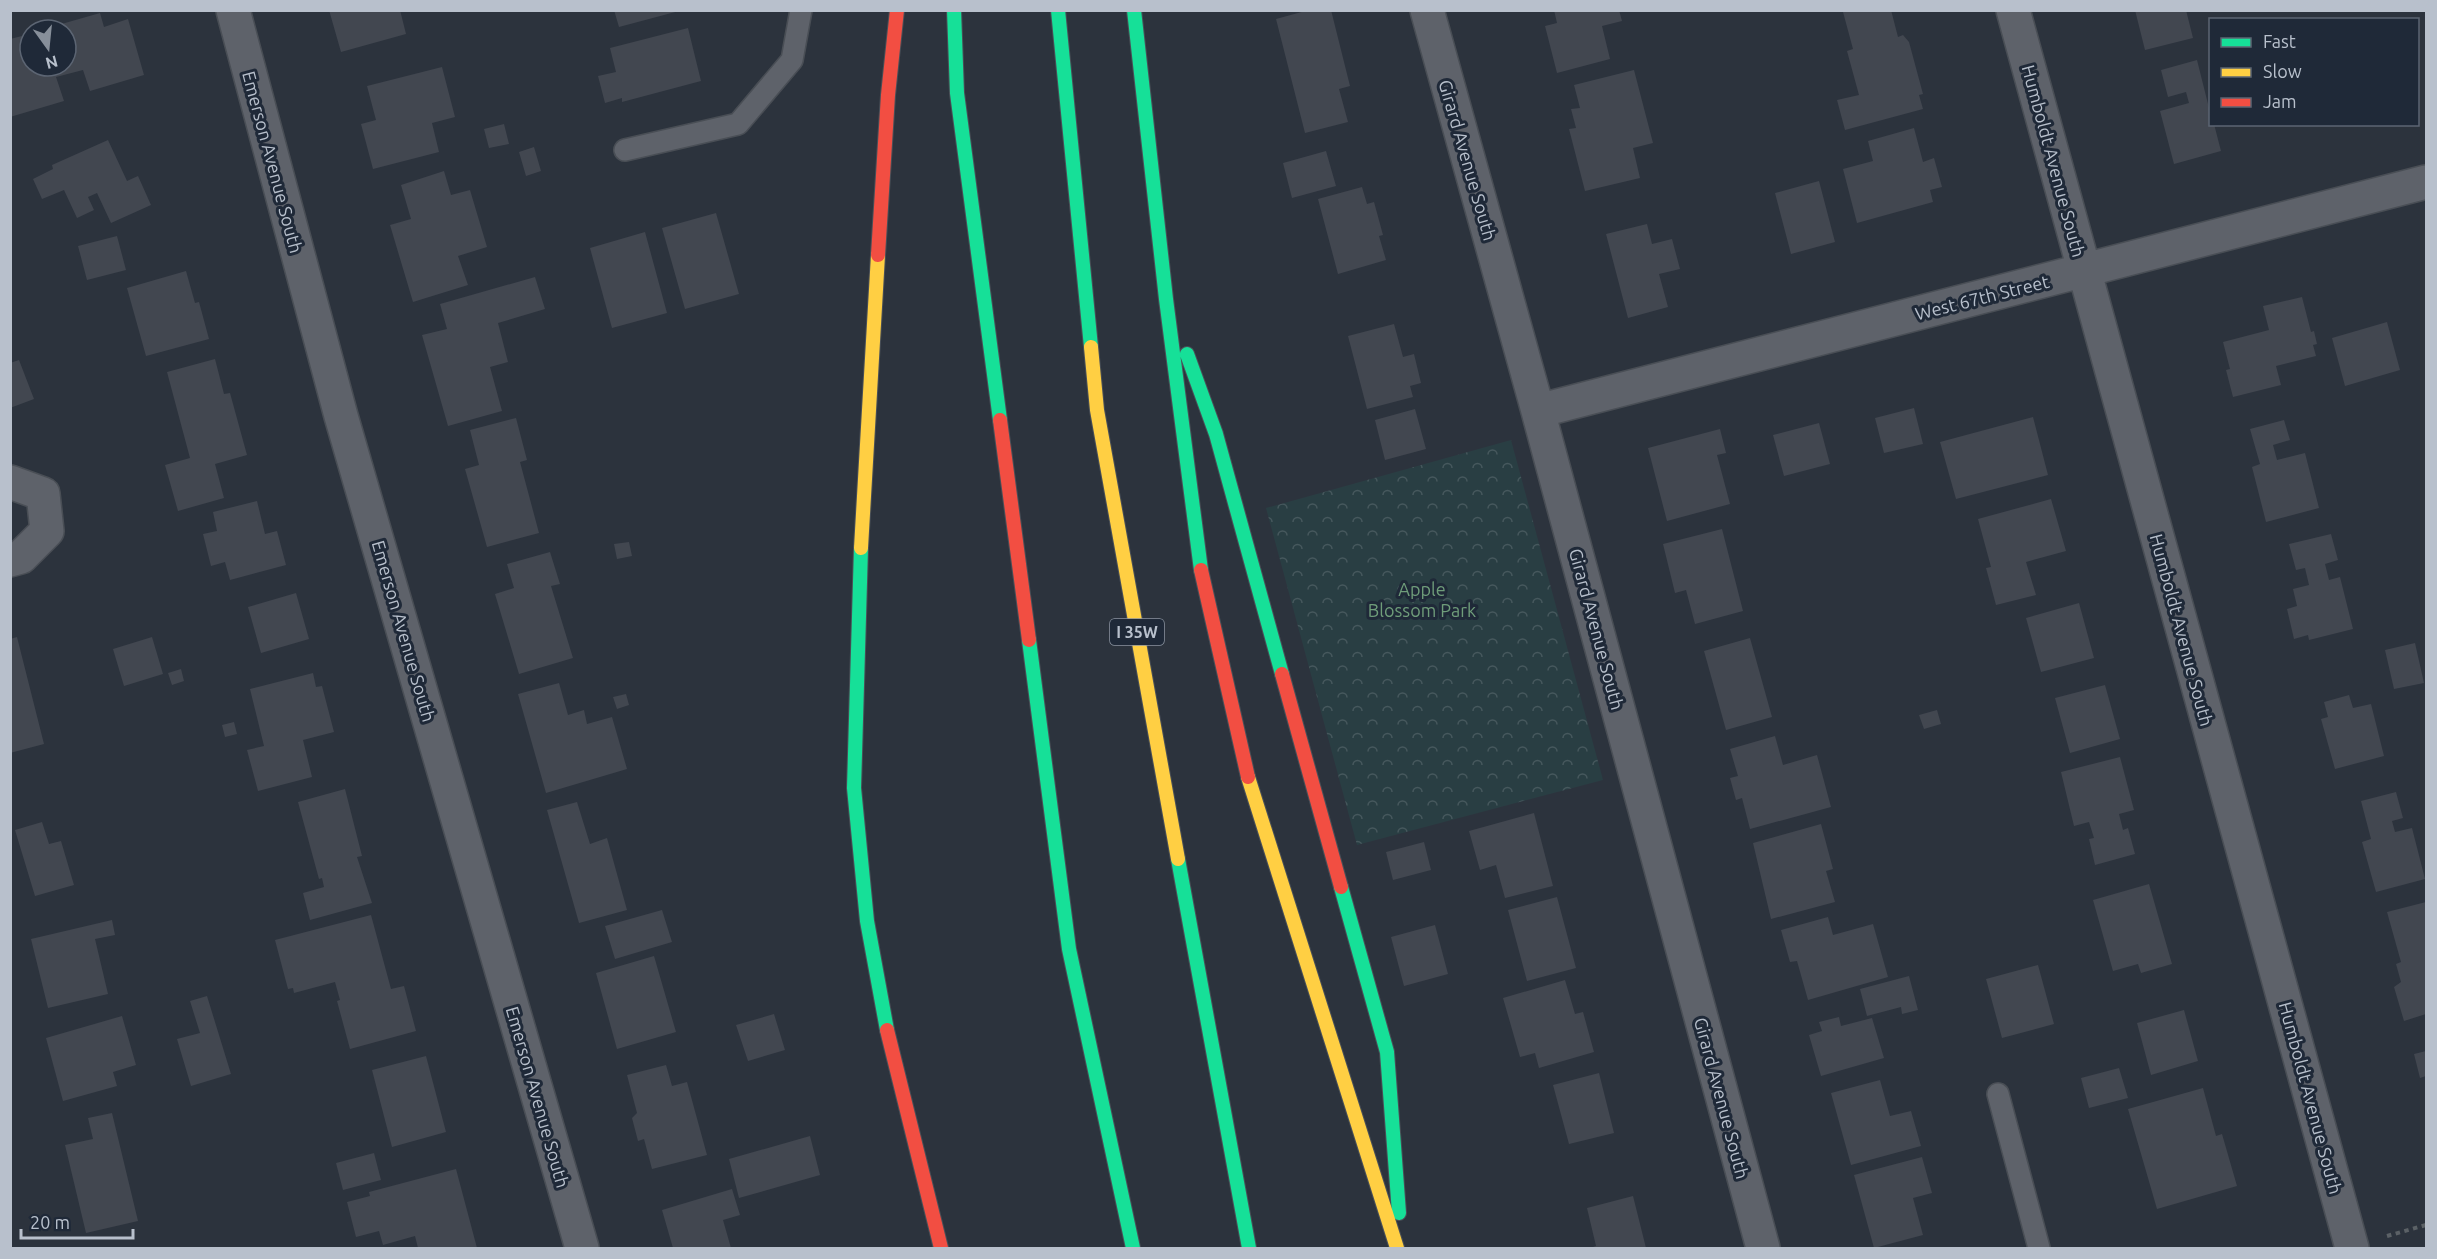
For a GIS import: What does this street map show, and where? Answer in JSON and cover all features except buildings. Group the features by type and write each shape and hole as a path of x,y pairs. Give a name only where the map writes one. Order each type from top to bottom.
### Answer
{"highway":[{"path":"897,10 888,95 861,531 854,788 867,921 889,1044 941,1248"},
{"path":"954,10 957,93 1069,948 1133,1248"},
{"name":"I 35W","path":"1058,10 1097,410 1249,1248"},
{"path":"1134,10 1166,299 1202,576 1243,761 1400,1248"},
{"path":"1166,299 1216,434 1387,1052 1400,1248"}],"street":[{"name":"Emerson Avenue South","path":"232,10 342,416 582,1248"},
{"name":"Girard Avenue South","path":"1426,10 1538,411 1763,1248"},
{"name":"Humboldt Avenue South","path":"2013,10 2352,1248"},
{"name":"West 67th Street","path":"1538,411 2427,182"},
{"path":"10,482 43,494 47,531 21,557 10,560"}],"lane":[{"path":"625,150 738,123 792,60 801,10"},
{"path":"1998,1094 2038,1248"}],"green space":[{"name":"Apple Blossom Park","path":"1511,440 1603,780 1357,845 1266,508"}],"traffic: fast":[{"path":"954,10 957,93 1000,420"},
{"path":"1058,10 1091,347"},
{"path":"1134,10 1166,299 1201,570"},
{"path":"1187,354 1216,434 1282,674"},
{"path":"861,548 854,788 867,921 887,1030"},
{"path":"1029,640 1069,949 1133,1248"},
{"path":"1178,859 1249,1248"},
{"path":"1341,887 1387,1052 1399,1213"}],"traffic: slow":[{"path":"861,548 878,255"},
{"path":"1091,347 1097,410 1178,859"},
{"path":"1248,777 1397,1248"}],"traffic: jam":[{"path":"878,255 888,95 897,10"},
{"path":"1000,420 1029,640"},
{"path":"1201,570 1248,777"},
{"path":"1282,674 1341,887"},
{"path":"887,1030 941,1248"}]}
